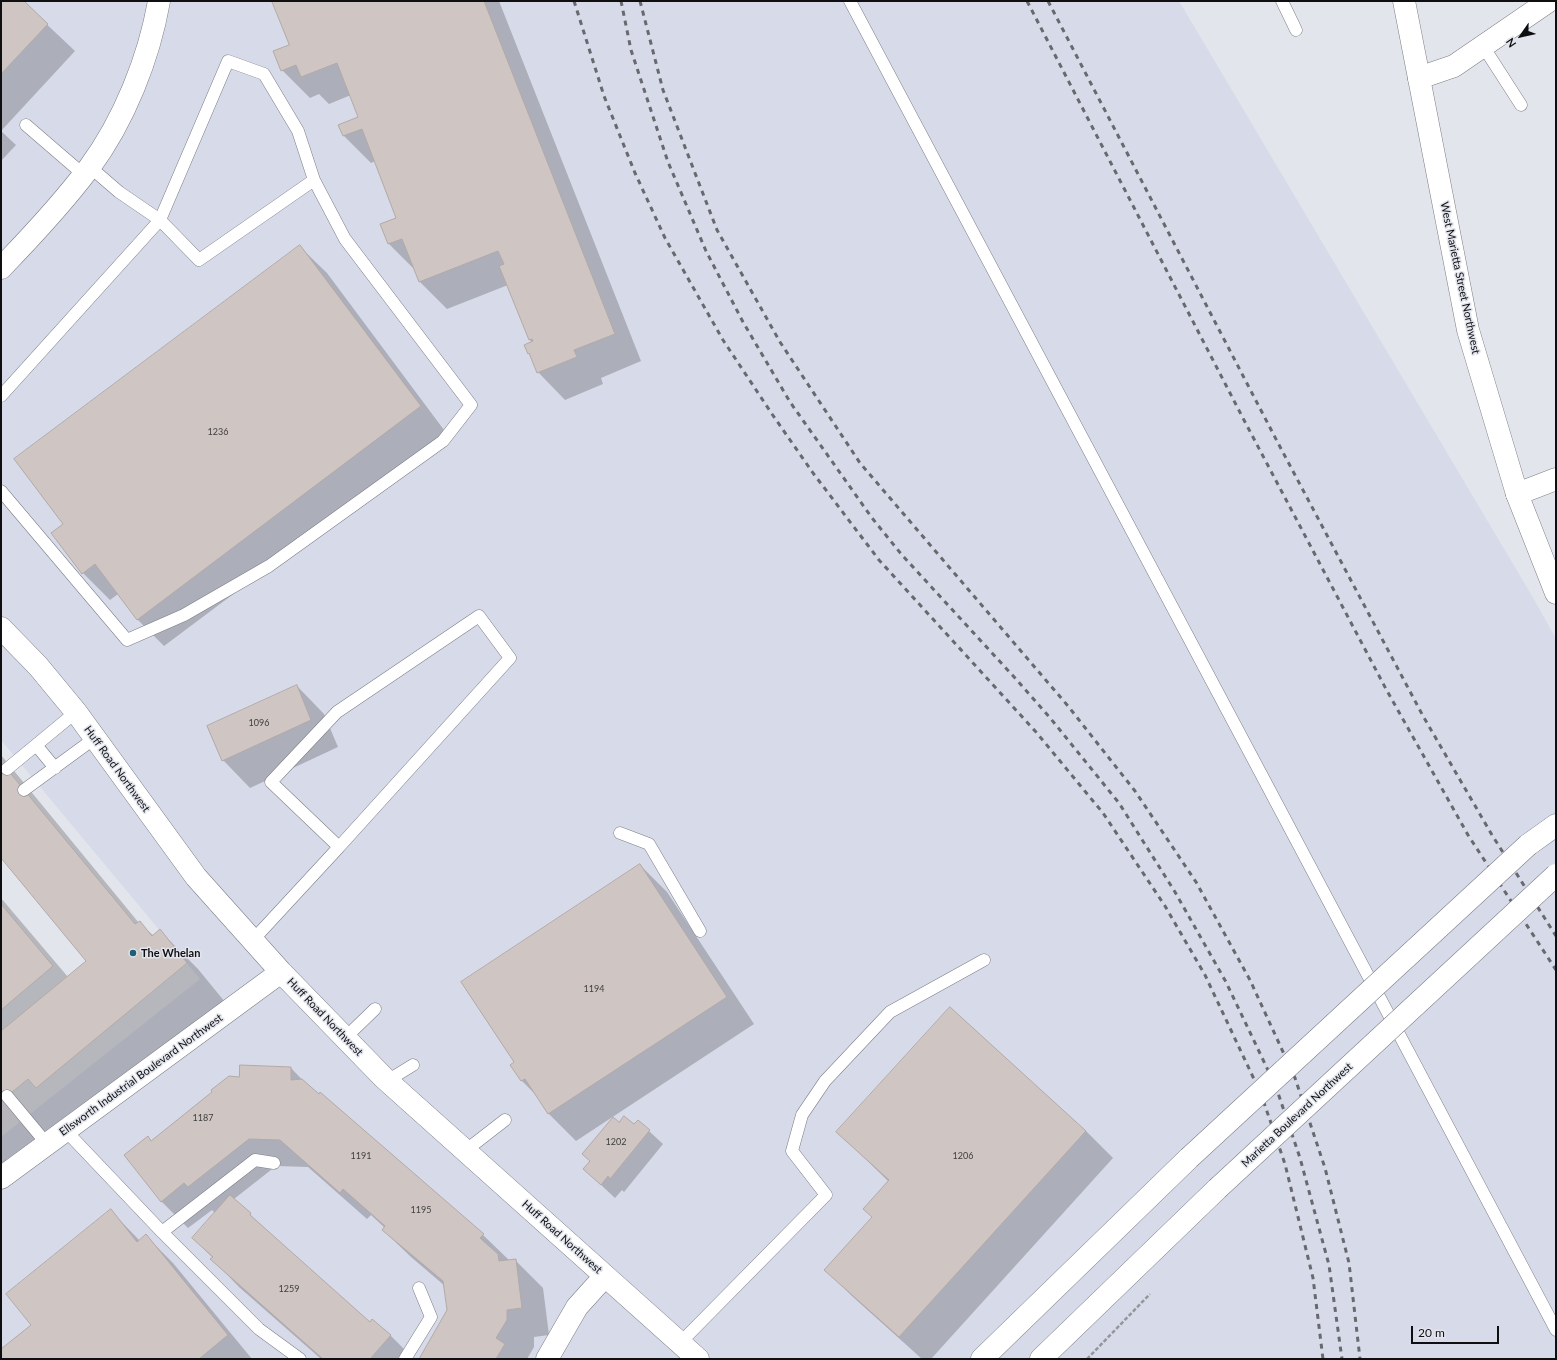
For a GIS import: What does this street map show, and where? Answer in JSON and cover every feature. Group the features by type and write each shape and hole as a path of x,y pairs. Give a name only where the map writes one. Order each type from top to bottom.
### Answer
{"street":[{"path":"1,268 54,212 87,171 118,122 140,72 156,19 159,1"},
{"name":"West Marietta Street Northwest","path":"1404,1 1468,330 1517,494 1551,568 1556,593"},
{"path":"1419,78 1454,66 1483,46 1536,4"},
{"path":"1517,494 1556,479"},
{"name":"Huff Road Northwest","path":"1,628 38,666 76,712 196,877 281,972 387,1081 698,1359"},
{"path":"982,1359 1189,1158 1528,845 1556,825"},
{"name":"Marietta Boulevard Northwest","path":"1041,1359 1217,1189 1556,875"},
{"name":"Ellsworth Industrial Boulevard Northwest","path":"1,1178 281,972"},
{"path":"547,1359 577,1307 605,1276"}],"lane":[{"path":"850,1 1556,1330"},
{"path":"1282,1 1296,30"},
{"path":"1483,46 1521,105"},
{"path":"1,396 160,220 228,61 264,74 298,131 314,180 345,238 471,405 443,441 269,566 184,615 127,640 1,491"},
{"path":"26,125 87,171 160,220 199,260 314,180"},
{"path":"253,940 339,847 510,658 479,616 337,712 271,782 339,847"},
{"path":"7,769 76,712"},
{"path":"24,790 95,738"},
{"path":"36,745 55,768"},
{"path":"620,833 649,844 700,931"},
{"path":"680,1343 826,1194 792,1151 802,1115 825,1081 890,1012 984,960"},
{"path":"345,1038 375,1009"},
{"path":"387,1081 413,1066"},
{"path":"7,1096 47,1144"},
{"path":"465,1151 505,1120"},
{"path":"66,1130 162,1232 258,1329 300,1359"},
{"path":"162,1232 255,1160 274,1164"},
{"path":"405,1359 431,1317 419,1288"}],"shaded area":[{"path":"1,1 1179,1 1535,601 1556,639 1556,1359 1,1359 1,1137 200,979 1,740"}],"building":[{"path":"1,1 24,1 48,24 1,74"},
{"path":"272,1 484,1 615,334 574,350 577,357 537,373 524,345 533,341 532,339 529,340 499,266 504,264 498,251 419,282 402,239 388,244 380,224 396,218 362,129 343,136 338,125 358,117 337,63 301,77 296,65 281,71 273,51 289,45"},
{"path":"300,245 421,406 137,620 95,564 82,574 51,533 63,524 14,459"},
{"path":"297,685 311,720 222,761 207,726"},
{"path":"1,762 135,924 140,921 152,936 160,929 187,963 36,1088 28,1079 1,1101 1,1031 86,961 1,858"},
{"path":"640,864 727,997 548,1114 525,1079 521,1081 510,1065 514,1062 461,982"},
{"path":"1,904 53,966 1,1010"},
{"path":"950,1007 1086,1131 899,1337 824,1270 872,1217 863,1209 889,1180 836,1132"},
{"path":"240,1065 291,1067 291,1080 302,1079 319,1094 320,1092 484,1234 480,1238 498,1254 499,1261 516,1259 522,1308 507,1310 507,1320 496,1338 505,1344 496,1359 419,1359 447,1310 443,1281 382,1230 385,1226 343,1189 340,1193 280,1140 249,1139 188,1187 184,1183 161,1202 124,1155 148,1136 151,1141 212,1092 211,1090 229,1076 239,1077"},
{"path":"624,1116 634,1124 638,1120 650,1130 610,1179 608,1176 601,1185 583,1169 590,1161 582,1154 613,1117 619,1122"},
{"path":"230,1195 251,1213 250,1215 370,1322 372,1319 391,1335 370,1359 323,1359 210,1259 213,1257 192,1238"},
{"path":"111,1209 137,1242 146,1234 228,1335 199,1359 1,1359 1,1349 31,1325 6,1294"}],"railway":[{"path":"574,1 604,96 635,173 665,238 723,340 813,473 879,560 1036,732 1103,813 1165,906 1205,975 1261,1094 1285,1164 1313,1278 1323,1359"},
{"path":"621,1 631,50 668,162 706,251 743,322 790,402 872,518 902,555 1051,719 1119,803 1175,892 1226,982 1276,1087 1300,1158 1329,1265 1342,1359"},
{"path":"640,1 663,90 717,230 780,342 860,463 1068,706 1135,791 1196,882 1250,980 1295,1078 1325,1168 1349,1263 1360,1359"},
{"path":"1027,1 1245,422 1386,689 1468,835 1556,970"},
{"path":"1048,1 1278,443 1423,716 1492,835 1556,936"}],"place":[{"name":"The Whelan","path":"133,953"}]}
